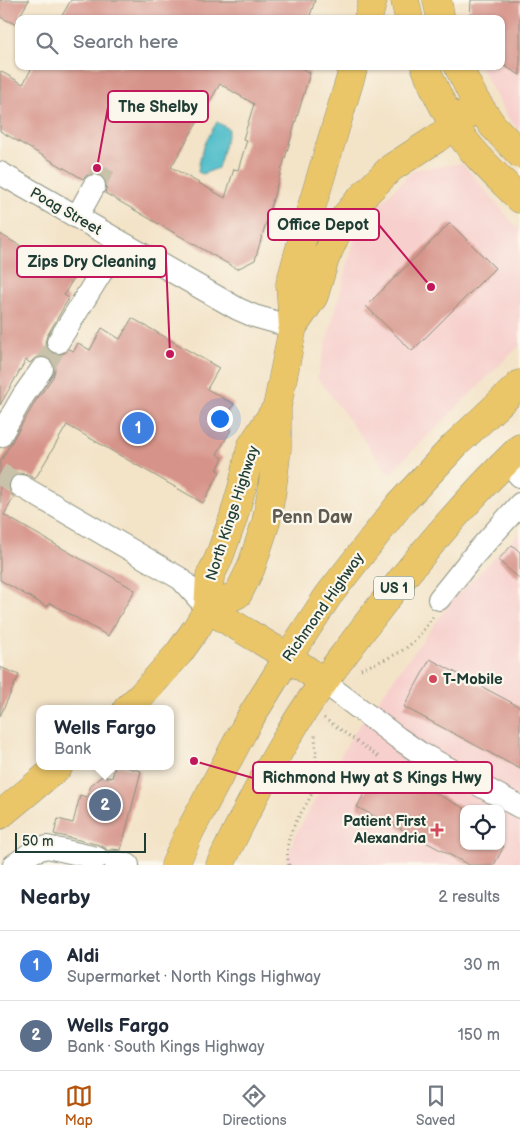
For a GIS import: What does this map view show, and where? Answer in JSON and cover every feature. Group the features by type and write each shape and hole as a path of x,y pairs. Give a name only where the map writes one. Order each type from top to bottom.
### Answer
{"main road":[{"path":"369,15 373,0"},
{"path":"404,0 408,15"},
{"path":"437,0 440,15"},
{"name":"North Kings Highway","path":"208,609 238,594 251,568 266,522 277,448 277,407 293,327 290,284 353,70"},
{"path":"427,70 454,126 479,157 520,199"},
{"path":"460,70 475,100 493,126 520,154"},
{"name":"North Kings Highway","path":"293,327 314,296 326,259 344,219 358,201 391,168 436,139 465,117 475,100"},
{"name":"Richmond Highway","path":"174,865 249,720 328,596 400,504 455,446 520,384"},
{"name":"US 1","path":"220,865 250,804 292,729 381,604 470,499 515,462"},
{"path":"131,705 179,653 208,609 288,657 324,682"},
{"path":"0,815 55,770"}],"street":[{"name":"Poag Street","path":"0,173 238,309 254,316 293,327"},
{"path":"77,218 94,186"},
{"path":"62,329 120,242"},
{"path":"0,436 23,396 42,369"},
{"path":"21,486 181,579 208,609"},
{"path":"437,607 475,554 520,504"},
{"path":"324,682 420,753 520,807"},
{"path":"14,865 34,851 47,847 113,862"}],"path":[{"path":"356,672 408,647 419,636 437,607"},
{"path":"320,725 324,717 379,757"},
{"path":"289,865 287,851 289,835 316,783 315,737 317,731"},
{"path":"420,785 423,780"}],"shaded area":[{"path":"470,0 520,0 520,132 508,118 482,70 505,70 505,15 470,15"},
{"path":"462,163 520,231 520,345 389,474 317,377 359,224 414,170"},
{"path":"520,532 520,865 284,865 295,835 354,733 453,599"}],"water":[{"path":"217,122 229,129 218,168 203,174 198,172 200,158"}],"building":[{"path":"0,0 29,0 20,15 15,15 15,24 0,17"},
{"path":"71,0 315,0 310,15 62,15"},
{"path":"471,0 520,0 520,75 505,66 505,15 470,15"},
{"path":"31,70 305,70 310,73 255,260 237,269 105,193 107,185 101,175 93,173 83,179 0,131 0,71 23,84","holes":["220,84 254,104 243,139 247,140 238,170 234,169 225,198 171,167"]},
{"path":"450,223 495,268 412,351 366,306"},
{"path":"0,234 60,269 62,264 77,272 64,295 69,298 45,342 47,349 51,353 58,355 65,353 69,349 74,351 78,343 90,350 102,328 120,339 132,318 219,368 207,389 234,404 222,425 231,430 217,454 223,458 217,470 220,472 203,503 67,425 35,479 21,473 14,475 9,480 9,492 14,497 4,515 135,590 108,636 50,603 47,607 0,580 0,462 35,402 53,377 55,370 54,363 44,356 36,357 30,363 26,360 0,405"},
{"path":"512,545 520,552 520,579 498,560"},
{"path":"430,659 520,707 520,769 404,707"},
{"path":"0,667 19,675 0,716"},
{"path":"380,763 460,806 460,850 502,850 494,865 469,865 357,807"},
{"path":"114,770 141,771 121,850 112,849 108,851 100,845 54,834 58,819 73,823 80,795 87,797 90,786 102,776 112,778"}],"tunnel":[{"path":"94,186 110,157"},
{"path":"42,369 58,342"},
{"path":"0,474 21,486"}],"place":[{"name":"The Shelby","path":"97,168"},
{"name":"Office Depot","path":"431,287"},
{"name":"Zips Dry Cleaning","path":"170,354"},
{"name":"Aldi","path":"138,428"},
{"name":"T-Mobile","path":"433,679"},
{"name":"Richmond Hwy at S Kings Hwy","path":"194,761"},
{"name":"Wells Fargo","path":"105,805"},
{"name":"Patient First Alexandria","path":"437,830"}],"district":[{"name":"Penn Daw","path":"312,517"}]}
